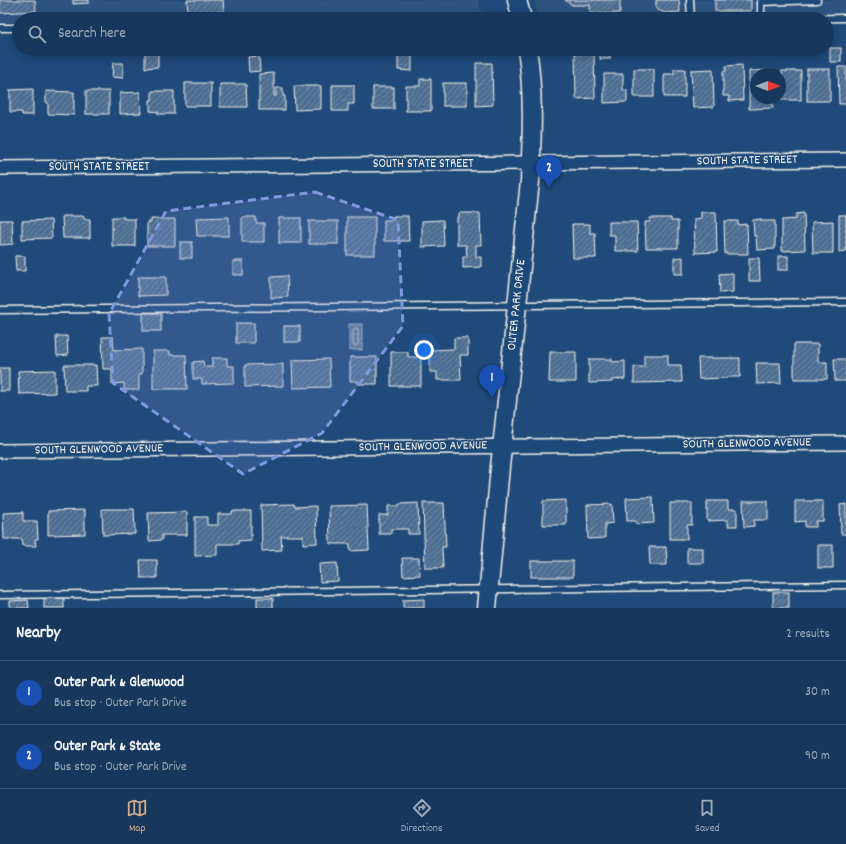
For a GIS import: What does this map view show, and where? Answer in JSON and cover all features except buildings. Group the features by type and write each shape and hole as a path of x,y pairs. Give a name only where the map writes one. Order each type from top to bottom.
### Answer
{"street":[{"path":"517,0 520,12"},
{"name":"OUTER PARK DRIVE","path":"487,608 530,180 532,100 528,56"},
{"name":"SOUTH STATE STREET","path":"0,168 846,160"},
{"name":"SOUTH GLENWOOD AVENUE","path":"0,451 846,443"}],"lane":[{"path":"690,0 691,12"},
{"path":"761,12 761,1 817,0"},
{"path":"834,18 846,18"},
{"path":"0,28 12,28"},
{"path":"0,310 846,302"},
{"path":"0,595 846,585"}],"highlighted area":[{"path":"315,192 398,220 403,326 322,433 243,474 113,383 109,314 166,211"}],"shaded area":[{"path":"0,0 478,0 482,12 12,12 12,22 0,22"},
{"path":"535,0 846,0 846,13 536,12"}],"water":[{"path":"349,324 362,324 362,350 349,350"}],"place":[{"name":"Outer Park & State","path":"549,188"},
{"name":"Outer Park & Glenwood","path":"492,398"}]}
